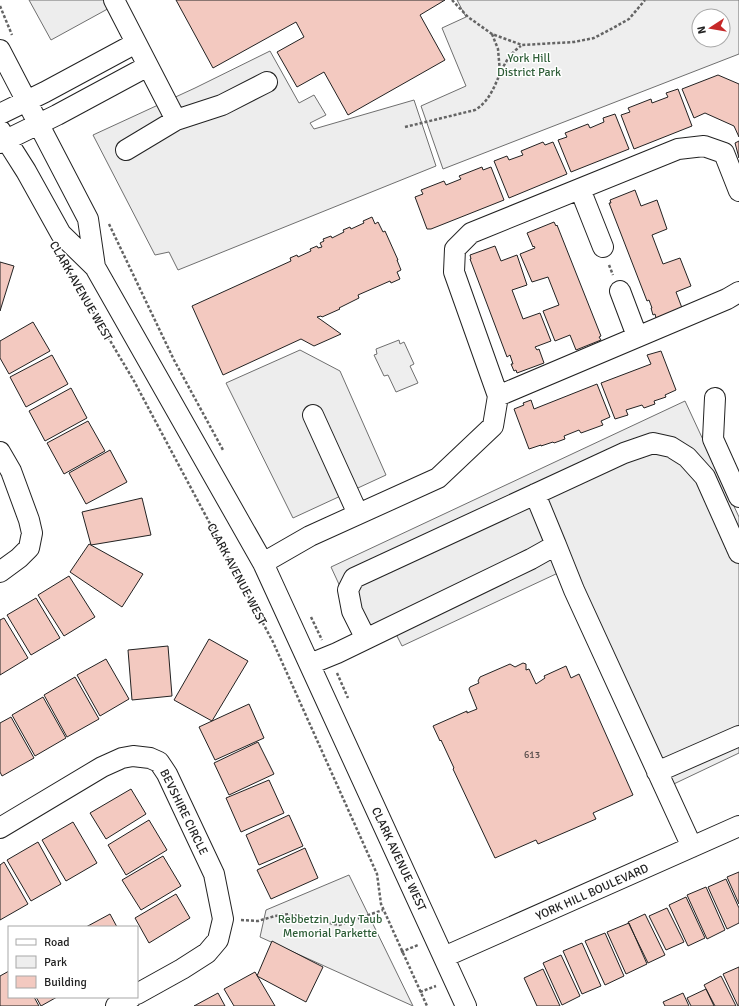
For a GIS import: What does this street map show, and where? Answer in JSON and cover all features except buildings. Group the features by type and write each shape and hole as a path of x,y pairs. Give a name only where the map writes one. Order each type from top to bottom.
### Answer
{"street":[{"path":"114,0 176,120"},
{"path":"0,114 136,43"},
{"name":"CLARK AVENUE WEST","path":"0,50 88,219 95,267"},
{"path":"2,138 39,124 148,66"},
{"path":"126,150 176,120 222,105 267,82"},
{"name":"CLARK AVENUE WEST","path":"2,138 26,171 61,234 95,267 263,563 466,1006"},
{"path":"263,563 310,536 438,478 492,426 498,396 454,272 455,248 471,233 678,149 704,146 724,153 739,191"},
{"path":"580,189 603,248"},
{"path":"620,291 637,336"},
{"path":"498,396 727,299 739,292"},
{"path":"715,398 713,439 739,497"},
{"path":"313,415 358,514"},
{"path":"366,639 352,611 348,590 354,578 624,453 653,443 671,447 687,457 705,477 739,553"},
{"path":"0,452 11,471 29,520 32,534 29,548 20,558 0,572"},
{"path":"535,494 574,590 692,847"},
{"path":"310,664 366,639 531,559 556,545"},
{"path":"657,772 739,736"},
{"name":"BEVSHIRE CIRCLE","path":"0,828 102,767 122,758 133,756 150,758 159,762 167,774 214,874 223,919 218,940 207,953 138,993"},
{"name":"YORK HILL BOULEVARD","path":"444,957 739,826"},
{"path":"116,1006 130,998"}],"path":[{"path":"452,0 468,17 492,34 522,45 574,42 594,38 629,19 645,0"},
{"path":"492,34 498,49 500,72"},
{"path":"405,127 475,110 486,101 493,91 506,60 522,45"},
{"path":"603,248 620,291"},
{"name":"CLARK AVENUE WEST","path":"66,266 134,381 273,642 376,874 379,884 378,892 383,910 427,1006"},
{"path":"223,919 258,922 275,916 289,914 339,925 383,910"}],"green space":[{"name":"York Hill District Park","path":"457,0 739,0 739,54 443,169 421,106 466,86 442,28 466,17"},
{"path":"399,340 400,344 404,342 414,364 410,366 418,383 396,392 388,375 384,376 374,355 377,354 376,349"},
{"name":"Rebbetzin Judy Taub Memorial Parkette","path":"349,875 413,1006 260,937 266,910"}],"shaded area":[{"path":"29,0 124,0 51,40"},
{"path":"270,51 299,103 314,95 326,115 310,123 314,129 414,100 436,166 178,270 169,252 155,255 93,135 195,88"},
{"path":"300,350 340,371 386,475 293,518 226,383"},
{"path":"685,401 739,517 739,753 659,791 558,573 402,646 395,632 367,645 331,567"}]}
